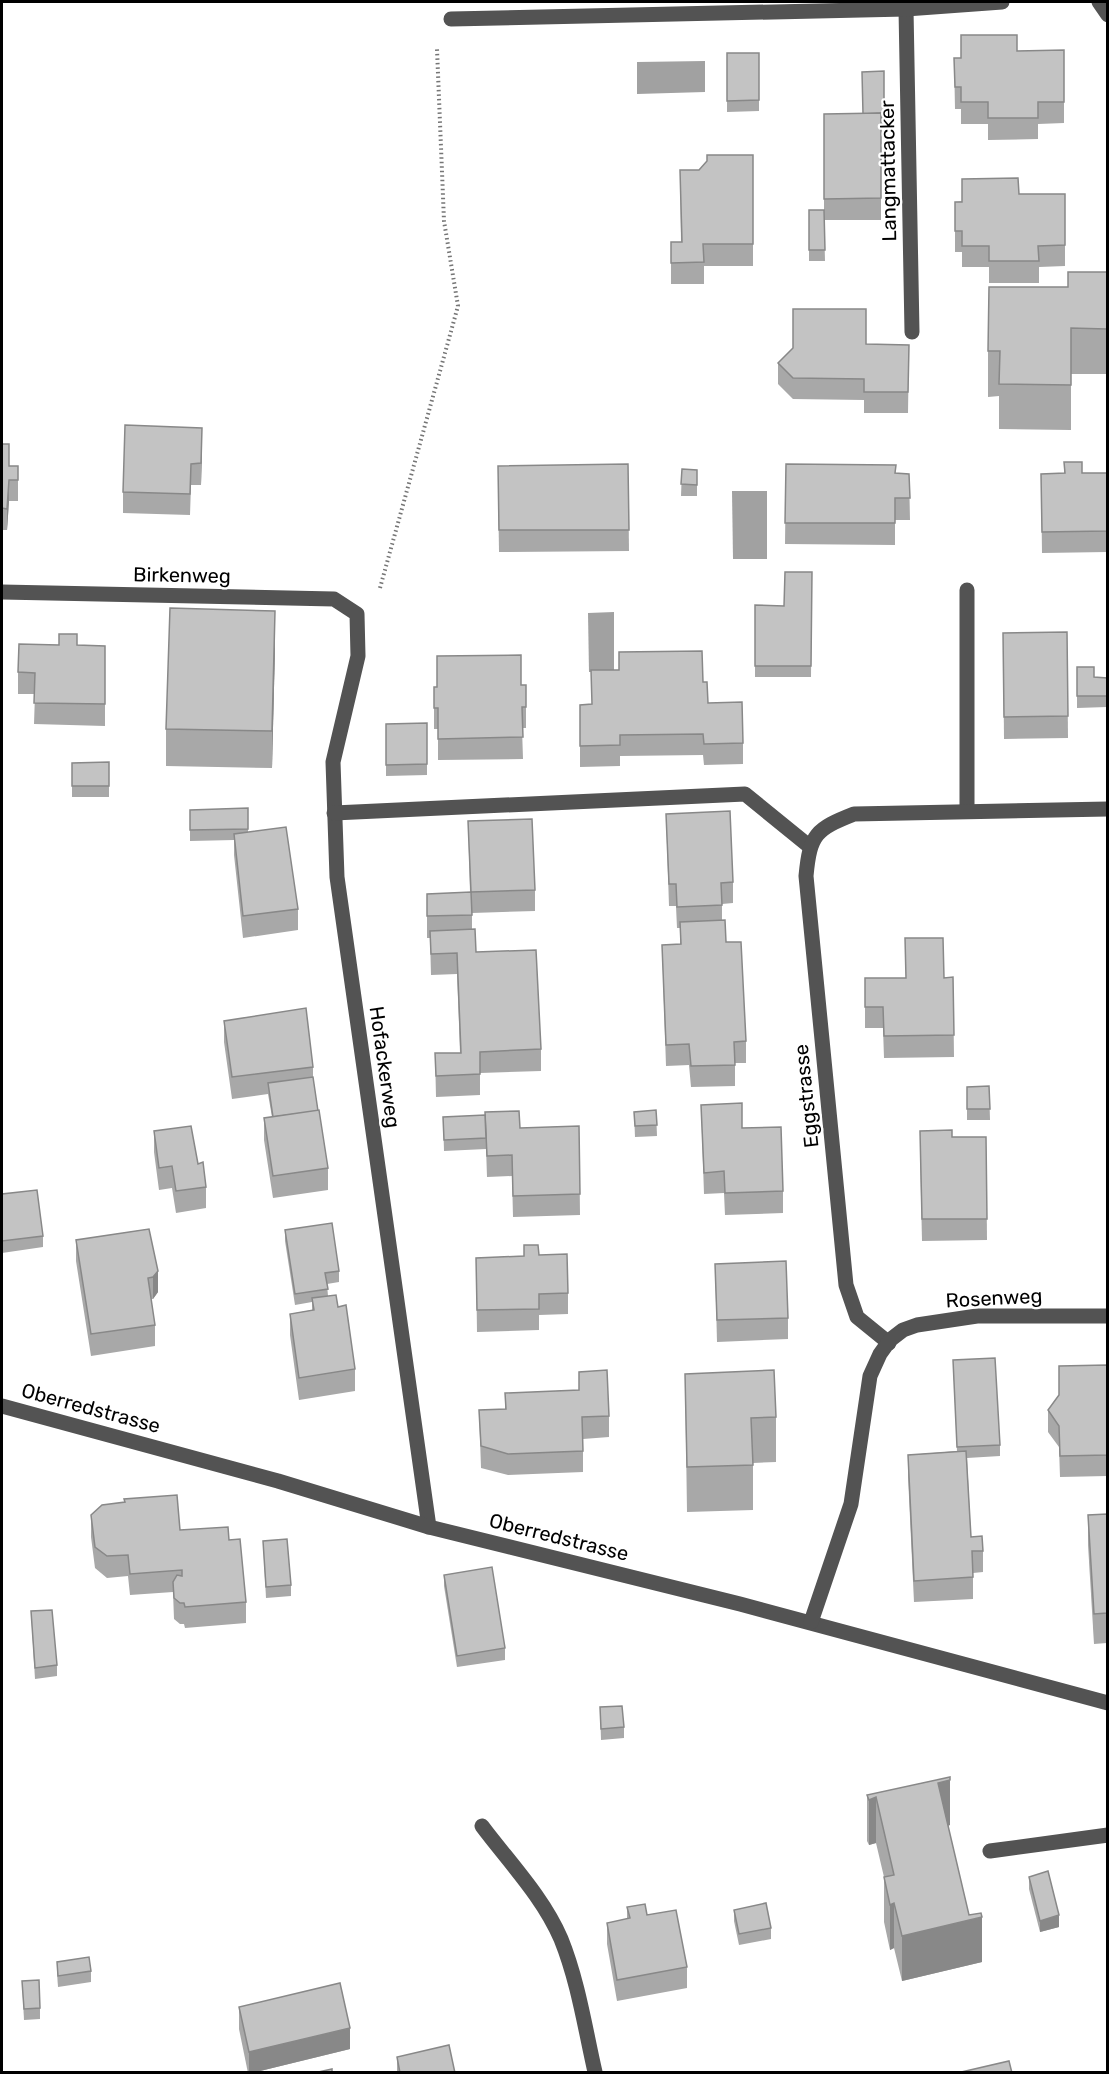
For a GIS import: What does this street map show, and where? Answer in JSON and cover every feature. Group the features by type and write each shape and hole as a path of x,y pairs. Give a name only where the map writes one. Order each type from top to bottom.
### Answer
{"street":[{"path":"451,19 906,9 1002,2"},
{"path":"1099,2 1107,15"},
{"name":"Langmattacker","path":"906,9 912,332"},
{"path":"967,590 967,811"},
{"name":"Birkenweg","path":"2,592 334,599 357,614"},
{"name":"Hofackerweg","path":"357,614 358,656 333,762 337,877 429,1527"},
{"path":"334,813 745,794 809,846 826,825 855,814 1107,809"},
{"name":"Eggstrasse","path":"809,846 806,876 846,1285 856,1317 889,1342"},
{"name":"Rosenweg","path":"889,1342 903,1330 917,1325 977,1316 1107,1316"},
{"path":"811,1622 851,1504 866,1422 870,1376 880,1354 889,1342"},
{"name":"Oberredstrasse","path":"2,1406 278,1480 429,1527 811,1622 1107,1703"},
{"path":"482,1826 544,1907 560,1939 571,1972 595,2073"},
{"path":"990,1851 1107,1835"}],"path":[{"path":"357,614 381,587 458,306 444,221 437,46 451,19"}],"shaded area":[{"path":"705,61 705,92 637,94 637,62"},
{"path":"732,491 767,491 767,559 733,559"},
{"path":"614,612 614,672 589,672 588,613"}],"building":[{"path":"961,35 1017,35 1017,51 1064,50 1064,102 1038,102 1038,118 988,118 988,102 961,102 961,87 955,87 954,58 961,58"},
{"path":"727,53 759,53 759,100 727,101"},
{"path":"884,71 884,117 881,117 881,113 863,114 862,72"},
{"path":"881,113 881,198 824,199 824,114"},
{"path":"707,155 753,155 753,244 703,244 704,262 671,263 671,242 682,242 680,170 699,170 707,161"},
{"path":"1018,178 1019,194 1065,194 1065,245 1038,246 1039,261 989,261 989,246 962,246 962,231 955,231 955,202 962,202 962,179"},
{"path":"809,210 824,210 825,250 809,250"},
{"path":"1068,272 1107,272 1107,329 1071,328 1071,385 999,384 1000,351 988,351 989,287 1068,287"},
{"path":"793,309 866,309 866,344 909,345 908,392 864,392 864,379 793,378 778,363 793,348"},
{"path":"125,425 202,428 201,463 191,464 190,494 123,492"},
{"path":"2,444 9,444 9,466 18,466 18,480 9,480 7,509 2,508"},
{"path":"1064,462 1082,462 1082,473 1107,473 1107,531 1042,532 1041,474 1065,473"},
{"path":"628,464 629,530 499,530 498,466"},
{"path":"786,464 896,465 895,473 909,474 910,498 895,498 895,523 785,523"},
{"path":"682,469 697,470 697,485 681,484"},
{"path":"785,572 812,572 811,666 755,666 755,605 784,606"},
{"path":"170,608 275,611 272,731 166,729"},
{"path":"1067,632 1068,716 1004,717 1003,633"},
{"path":"59,634 77,634 77,645 105,646 105,704 34,703 35,673 18,672 19,644 59,645"},
{"path":"702,651 703,682 707,682 708,703 742,702 743,743 704,744 703,734 620,735 620,745 580,746 580,705 592,704 591,670 619,670 619,652"},
{"path":"521,655 521,685 526,685 526,707 522,707 523,737 438,739 438,708 434,708 437,656"},
{"path":"1077,667 1094,667 1094,677 1107,678 1107,696 1077,696"},
{"path":"427,723 427,764 386,765 386,724"},
{"path":"109,762 109,786 72,786 72,763"},
{"path":"248,808 248,829 190,830 190,810"},
{"path":"730,811 733,882 721,883 722,905 677,907 676,884 669,884 666,814"},
{"path":"532,819 535,890 471,892 468,821"},
{"path":"286,827 298,909 243,916 234,834"},
{"path":"471,892 472,915 427,916 427,894"},
{"path":"725,920 726,942 741,942 746,1041 734,1042 735,1065 691,1066 689,1044 666,1045 662,945 681,944 680,922"},
{"path":"475,929 476,952 536,950 541,1049 480,1052 480,1074 436,1076 435,1053 461,1053 457,953 431,954 430,931"},
{"path":"905,938 943,938 944,978 953,977 954,1035 884,1036 883,1007 865,1007 865,978 906,978"},
{"path":"306,1008 313,1067 232,1077 224,1021"},
{"path":"313,1077 318,1111 273,1117 268,1083"},
{"path":"989,1086 990,1109 967,1109 967,1087"},
{"path":"742,1103 742,1128 781,1127 783,1191 725,1193 724,1171 704,1173 701,1105"},
{"path":"319,1110 328,1168 273,1176 264,1118"},
{"path":"656,1110 657,1125 635,1126 634,1112"},
{"path":"519,1111 520,1128 579,1126 580,1194 513,1196 512,1155 487,1156 485,1112"},
{"path":"485,1115 486,1138 444,1140 443,1117"},
{"path":"191,1126 198,1164 203,1162 206,1187 176,1191 172,1166 159,1168 154,1131"},
{"path":"952,1130 952,1137 986,1137 987,1219 922,1219 920,1131"},
{"path":"37,1190 43,1236 2,1241 2,1194"},
{"path":"332,1223 339,1271 325,1273 328,1289 295,1294 285,1230"},
{"path":"149,1229 158,1271 153,1277 148,1278 155,1325 91,1334 76,1240"},
{"path":"524,1245 538,1245 539,1255 567,1254 568,1293 539,1294 539,1309 477,1310 476,1258 524,1256"},
{"path":"786,1261 788,1318 717,1320 715,1264"},
{"path":"336,1295 338,1307 346,1305 355,1369 299,1378 290,1314 314,1310 312,1298"},
{"path":"995,1358 1000,1445 957,1447 953,1360"},
{"path":"1107,1365 1107,1455 1060,1456 1059,1426 1048,1410 1059,1395 1059,1366"},
{"path":"607,1370 609,1416 582,1417 583,1451 508,1454 481,1446 479,1410 506,1409 505,1393 579,1390 579,1372"},
{"path":"774,1370 776,1417 751,1418 753,1465 687,1467 685,1374"},
{"path":"966,1451 971,1537 982,1536 983,1551 972,1551 973,1577 914,1581 908,1455"},
{"path":"177,1495 180,1530 228,1527 229,1540 240,1539 246,1602 185,1607 184,1603 174,1598 173,1582 177,1575 182,1576 182,1570 130,1574 128,1555 107,1556 95,1547 91,1515 102,1505 125,1502 124,1499"},
{"path":"1107,1514 1107,1613 1094,1614 1088,1515"},
{"path":"287,1539 291,1585 266,1587 263,1541"},
{"path":"492,1567 505,1648 457,1656 444,1575"},
{"path":"52,1610 57,1665 35,1668 31,1611"},
{"path":"622,1706 624,1727 601,1729 600,1707"},
{"path":"950,1777 950,1780 938,1783 969,1915 981,1913 982,1917 902,1936 894,1903 890,1905 884,1877 894,1875 876,1797 869,1800 867,1795"},
{"path":"1048,1871 1059,1915 1040,1921 1029,1877"},
{"path":"766,1903 771,1928 739,1934 734,1910"},
{"path":"645,1904 647,1915 676,1910 687,1967 617,1980 607,1923 630,1918 627,1907"},
{"path":"89,1957 91,1971 58,1976 57,1962"},
{"path":"39,1980 40,2008 24,2009 22,1981"},
{"path":"340,1983 350,2028 249,2052 239,2007"},
{"path":"449,2045 455,2073 400,2073 397,2057"},
{"path":"1009,2061 1012,2073 957,2073"},
{"path":"332,2069 332,2073 314,2073"}]}
